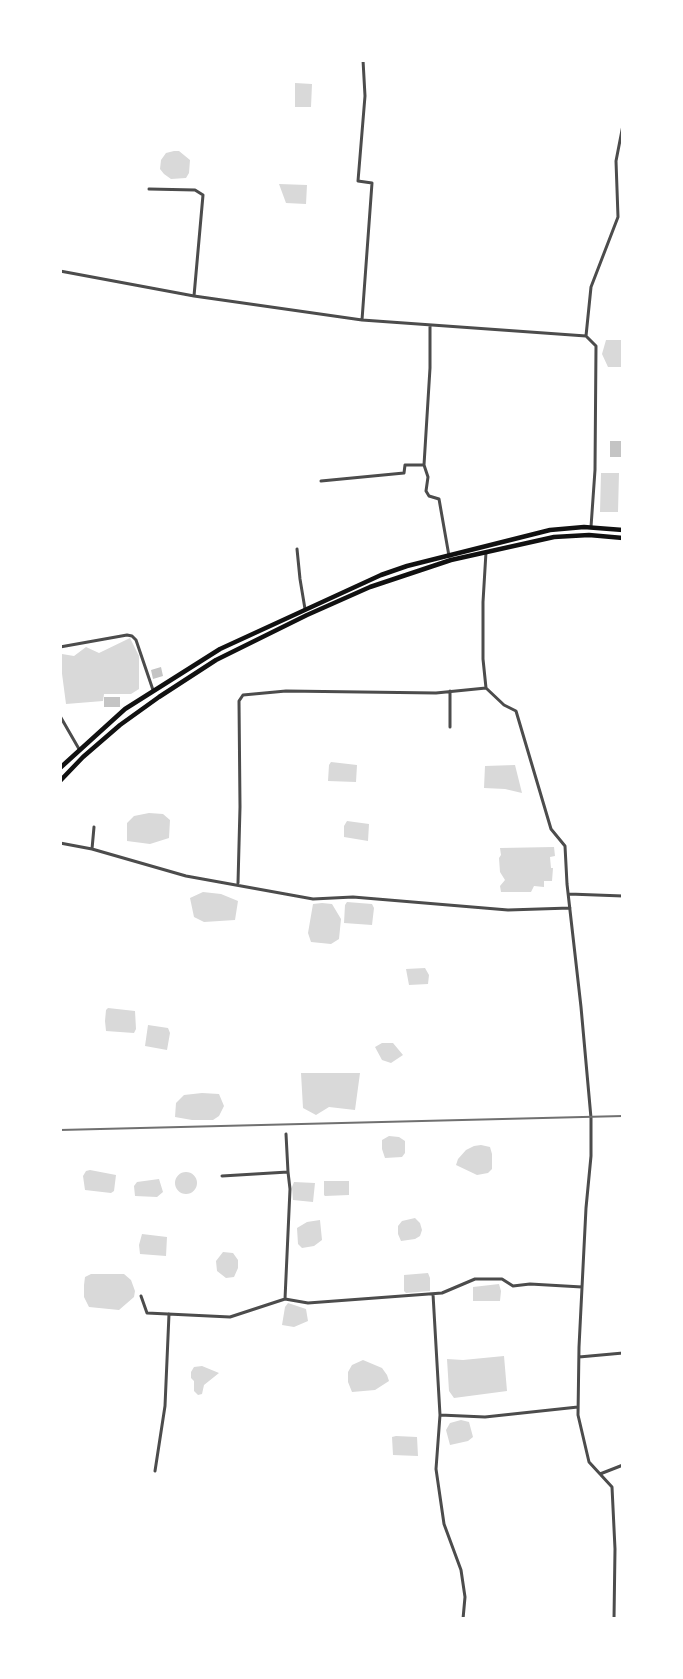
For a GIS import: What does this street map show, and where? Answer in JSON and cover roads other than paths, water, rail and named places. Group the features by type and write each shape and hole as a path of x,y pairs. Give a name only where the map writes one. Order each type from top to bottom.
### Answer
{"highway":[{"path":"60,768 125,709 220,649 381,575 550,530 591,527 623,530"},
{"path":"60,781 120,725 216,660 370,587 451,560 554,537 589,535 623,538"}],"street":[{"path":"362,320 372,183 358,181 365,96 363,60"},
{"path":"586,336 591,287 618,217 616,161 623,125"},
{"path":"149,189 195,190 203,195 194,296"},
{"path":"60,271 194,296 362,320 586,336 596,346 595,470 591,527"},
{"path":"430,325 430,368 424,465 428,477 426,491 429,496 439,499 449,556"},
{"path":"321,481 404,473 405,465 424,465"},
{"path":"297,549 305,609"},
{"path":"486,552 483,602 483,659 486,688 504,705 516,711 551,829 566,846 591,1118 578,1415 589,1462 612,1487 615,1549 614,1619"},
{"path":"60,647 132,636 136,640 153,690"},
{"path":"238,884 239,701 243,695 286,691 370,693 486,688"},
{"path":"450,691 450,727"},
{"path":"60,716 79,749"},
{"path":"92,849 94,827"},
{"path":"60,843 92,849 186,876 313,898 353,897 508,910 571,908"},
{"path":"569,894 623,896"},
{"path":"285,1299 290,1189 286,1134"},
{"path":"222,1176 288,1172"},
{"path":"141,1296 147,1313 230,1317 285,1299 308,1303 433,1294 442,1293 475,1279 502,1279 513,1286 530,1284 582,1287"},
{"path":"433,1294 440,1415 436,1469 444,1524 461,1570 465,1597 463,1619"},
{"path":"155,1471 165,1406 169,1314"},
{"path":"579,1357 623,1353"},
{"path":"440,1415 485,1417 578,1407"},
{"path":"600,1474 623,1465"}],"railway":[{"path":"60,1130 623,1116"}]}
